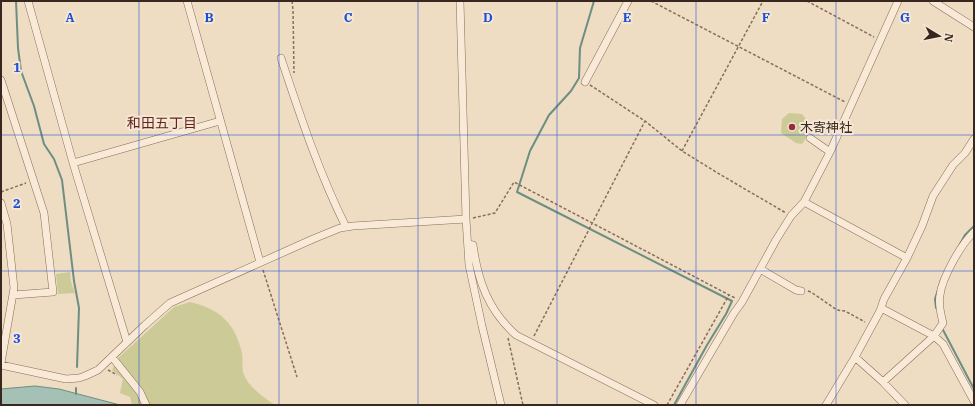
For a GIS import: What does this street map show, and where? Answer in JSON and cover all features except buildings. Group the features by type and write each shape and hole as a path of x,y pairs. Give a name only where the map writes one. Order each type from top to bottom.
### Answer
{"street":[{"path":"28,1 73,163 127,342"},
{"path":"187,1 260,262"},
{"path":"460,1 466,219 469,265 501,405"},
{"path":"585,82 628,1"},
{"path":"680,405 742,302 791,216 804,202 830,152 898,1"},
{"path":"933,1 974,27"},
{"path":"281,58 305,131 334,202 346,227"},
{"path":"1,83 44,213 53,292 13,295"},
{"path":"73,163 220,121"},
{"path":"810,138 830,152"},
{"path":"826,405 855,357 881,308 884,299 907,258 934,196 953,165 965,153 974,139"},
{"path":"804,202 907,258"},
{"path":"1,203 7,224 14,288 5,322 1,364 51,376 79,378 98,370 170,303 313,239 346,227 466,219"},
{"path":"883,382 934,336 943,324 940,296 947,275 954,261 974,232"},
{"path":"468,244 473,245 475,263 485,295 505,324 516,335 654,405"},
{"path":"760,269 796,290 801,291"},
{"path":"881,308 934,336 943,344 974,401"},
{"path":"112,357 140,392 146,405"},
{"path":"855,357 883,382 905,405"}],"path":[{"path":"292,1 294,10 294,75"},
{"path":"651,1 850,105"},
{"path":"682,151 763,1"},
{"path":"807,1 880,40"},
{"path":"585,82 644,121 682,151 791,216"},
{"path":"530,343 644,121"},
{"path":"1,192 34,180"},
{"path":"466,219 495,213 514,182 742,302"},
{"path":"260,262 297,377"},
{"path":"801,291 811,292 837,310 845,311 872,325"},
{"path":"668,405 729,295"},
{"path":"505,324 523,405"}],"shaded area":[{"path":"789,113 802,114 813,128 802,144 796,143 781,133 782,119"},
{"path":"70,272 71,282 75,293 58,294 56,274"},
{"path":"190,302 210,309 225,319 235,333 239,342 245,377 256,391 275,405 132,405 130,397 120,393 123,379 112,370 118,358 174,307"},
{"path":"35,386 59,389 120,405 1,405 1,389"}],"waterway":[{"path":"16,1 18,48 21,71 34,106 44,144 54,159 62,180 74,281 79,308 77,367"},
{"path":"594,1 580,48 579,78 571,91 549,115 530,151 517,192 732,301 674,405"},
{"path":"960,244 965,235 974,226"},
{"path":"936,308 935,299 941,280"},
{"path":"942,328 974,389"},
{"path":"76,388 76,394"}],"place":[{"name":"木寄神社","path":"792,127"}],"district":[{"name":"和田五丁目","path":"162,123"}]}
